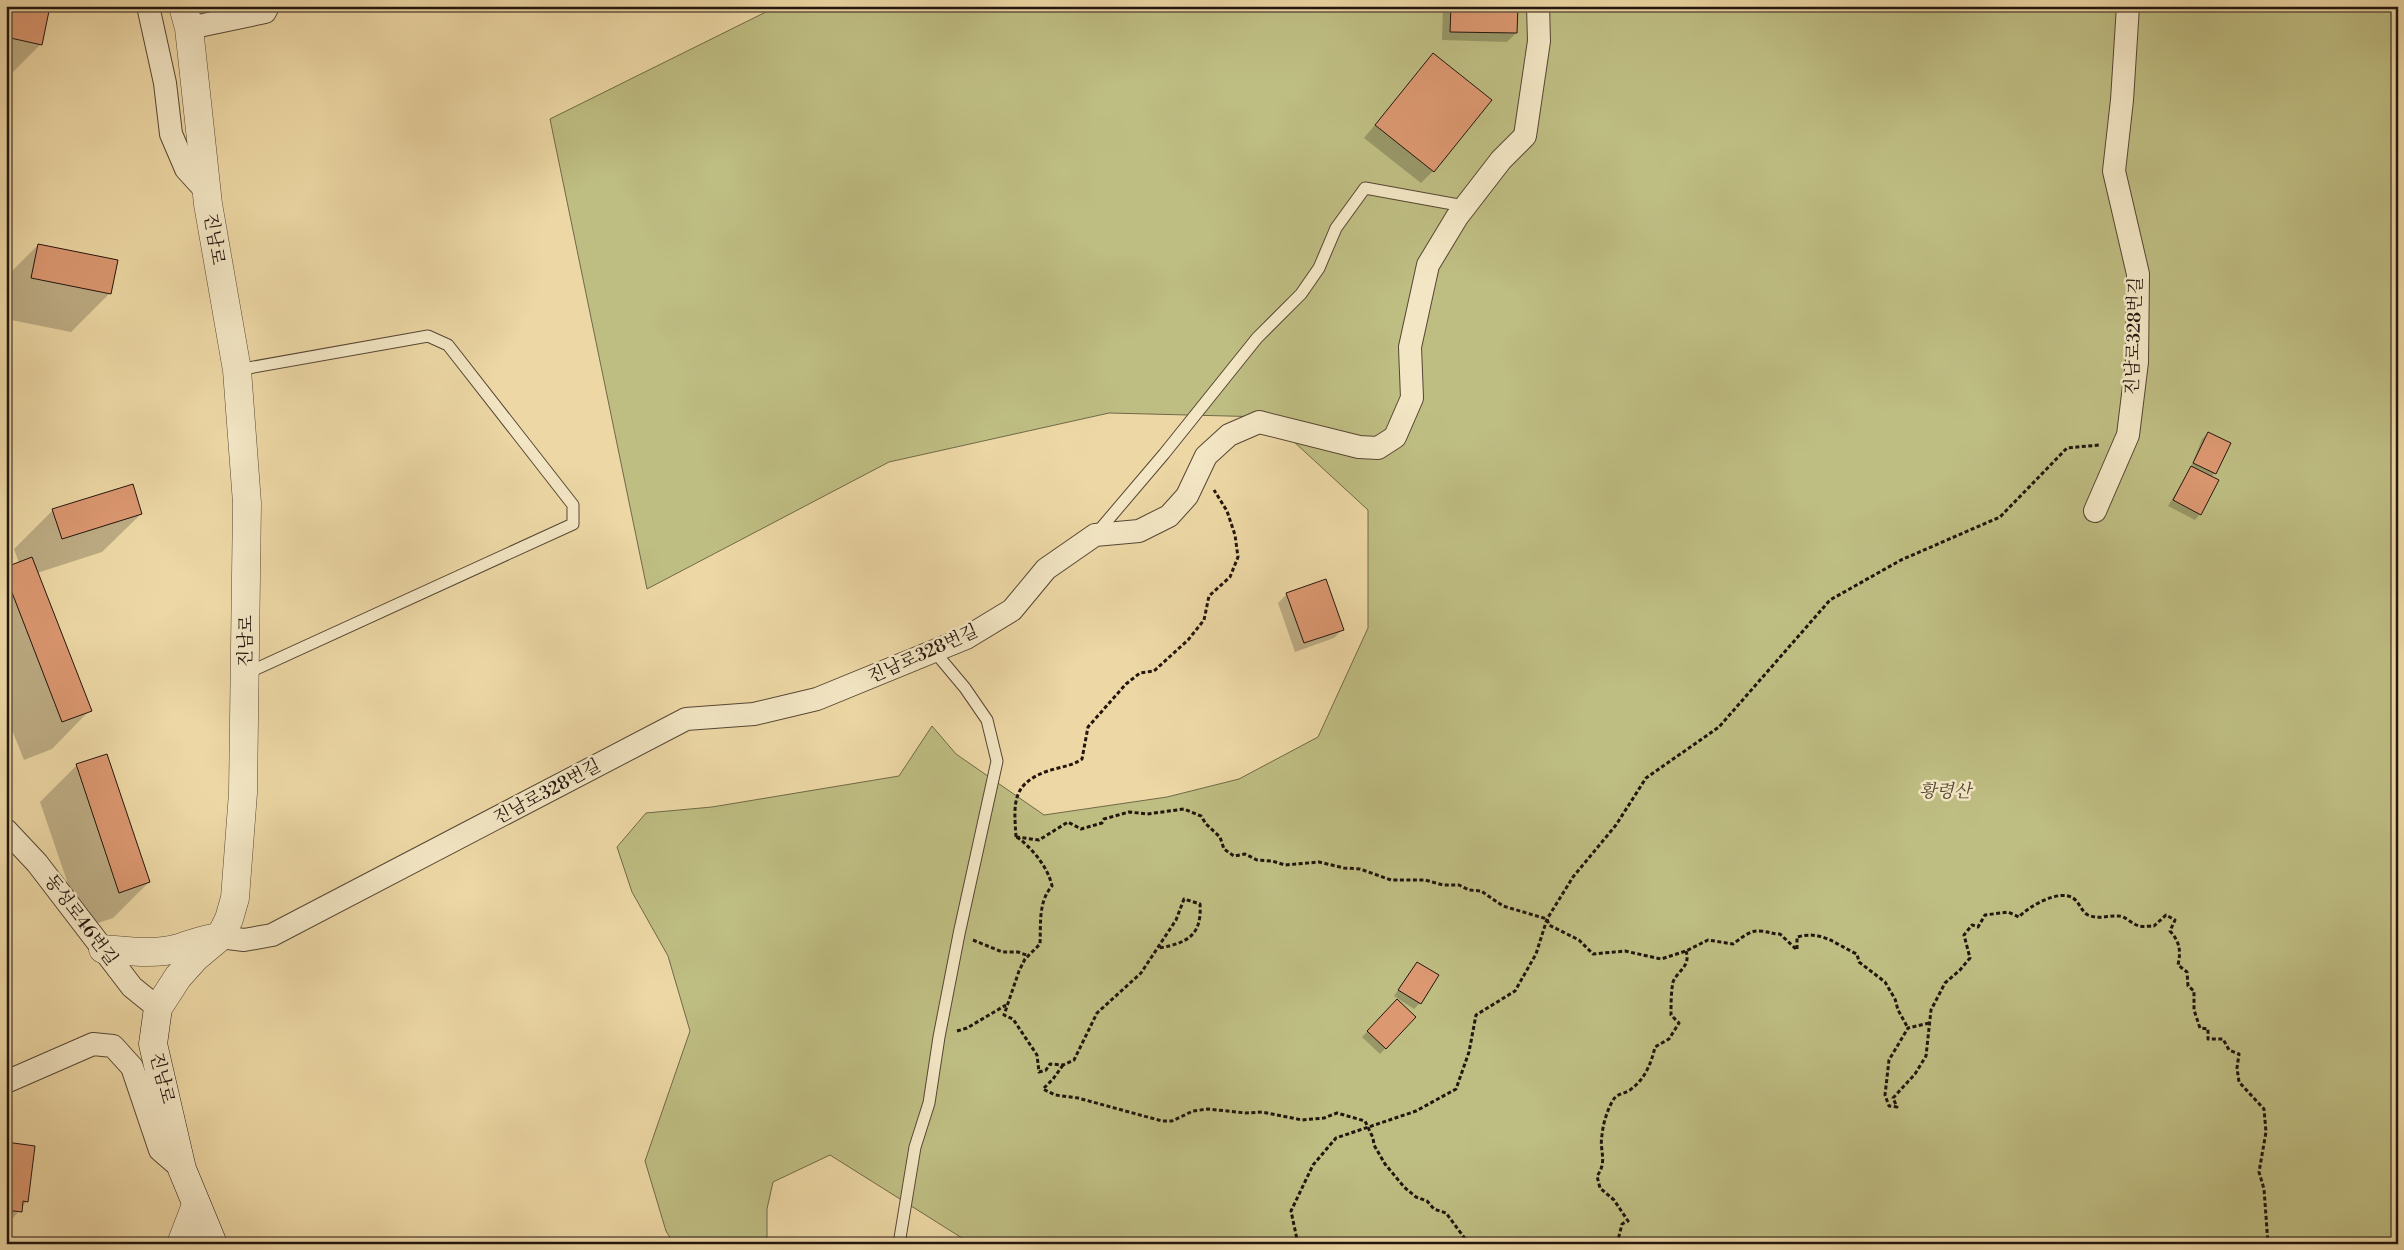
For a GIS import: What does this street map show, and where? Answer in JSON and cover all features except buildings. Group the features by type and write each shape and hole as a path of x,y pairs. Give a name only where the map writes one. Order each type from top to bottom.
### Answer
{"street":[{"path":"148,6 165,83 171,134 186,169 207,192"},
{"path":"186,17 265,12 268,6"},
{"name":"진남로328번길","path":"220,937 244,940 272,935 686,719 754,714 817,699 966,638 1012,610 1046,569 1095,535 1139,531 1169,516 1187,496 1206,456 1229,435 1259,422 1359,447 1378,448 1396,437 1412,398 1410,347 1428,265 1464,206 1501,160 1525,136 1539,41 1538,6"},
{"name":"진남로328번길","path":"2095,511 2128,435 2137,362 2138,274 2114,171 2122,100 2128,6"},
{"name":"진남로","path":"186,17 207,192 220,279 238,370 247,504 243,793 236,888 229,919 220,937 196,957 178,977 158,1008 153,1044 182,1169 213,1244"},
{"name":"동성로46번길","path":"6,830 38,863 132,987 158,1008"},
{"path":"103,949 145,953 178,948 191,942 220,937"},
{"path":"6,1082 93,1044 112,1046 132,1067 160,1150 182,1169"},
{"path":"181,1244 196,1205"}],"lane":[{"path":"1095,535 1164,454 1257,338 1301,294 1319,268 1336,228 1365,188 1464,206"},
{"path":"238,370 428,336 448,345 573,504 573,524 245,674"},
{"path":"899,1244 915,1147 930,1103 939,1037 997,761 987,720 965,688 934,652"}],"path":[{"path":"1298,1244 1291,1211 1312,1166 1336,1138 1416,1111 1456,1089 1469,1052 1476,1015 1514,991 1536,954 1547,919 1573,877 1616,825 1646,778 1720,726 1830,600 1901,560 2000,517 2067,448 2125,443"},
{"path":"1016,837 1015,812 1017,793 1027,781 1046,772 1072,766 1082,759 1088,727 1126,684 1140,673 1154,671 1188,640 1204,620 1208,596 1230,577 1238,557 1235,535 1227,511 1213,487 1206,456"},
{"path":"1016,837 1039,840 1068,822 1081,829 1102,823 1104,819 1129,812 1147,814 1184,809 1201,816 1206,824 1220,837 1224,849 1234,856 1245,854 1257,860 1272,861 1285,865 1319,862 1344,868 1360,869 1391,880 1425,880 1443,885 1459,885 1469,890 1481,891 1502,906 1547,919"},
{"path":"1016,837 1029,846 1050,877 1052,886 1046,893 1041,908 1040,944 1019,971 1004,1015 1013,1019 1037,1055 1039,1072 1046,1070 1050,1064 1063,1065 1074,1060 1097,1013 1141,973 1176,920 1184,899 1200,904 1201,918 1188,940 1178,945 1159,948"},
{"path":"1929,1024 1908,1028 1889,1060 1885,1095 1889,1106 1897,1107 1893,1098 1915,1074 1926,1056 1931,1010 1945,983 1970,958 1964,935 1972,925 1978,927 1985,915 2008,912 2019,917 2027,908 2053,896 2066,895 2075,899 2083,912 2090,916 2102,918 2121,915 2138,926 2154,926 2166,915 2175,920 2170,931 2178,940 2180,953 2178,965 2187,972 2188,986 2194,991 2194,1010 2200,1028 2208,1029 2208,1039 2223,1039 2229,1050 2239,1054 2237,1068 2239,1082 2264,1109 2266,1132 2259,1172 2264,1189 2268,1244"},
{"path":"1547,919 1549,925 1579,940 1593,954 1625,951 1662,959 1686,951 1708,940 1733,944 1746,934 1759,930 1769,934 1780,934 1797,950 1797,936 1813,934 1825,936 1835,944 1857,954 1859,962 1885,982 1896,999 1898,1010 1908,1028"},
{"path":"960,934 1002,952 1018,952 1029,956"},
{"path":"1616,1244 1622,1224 1628,1221 1614,1200 1600,1188 1597,1176 1603,1167 1602,1136 1612,1100 1619,1093 1629,1091 1642,1077 1650,1067 1655,1047 1669,1039 1679,1023 1670,1014 1671,1002 1674,981 1682,972 1688,957 1686,951"},
{"path":"939,1037 967,1028 1007,1005"},
{"path":"1063,1065 1043,1089 1055,1095 1078,1098 1162,1121 1172,1122 1192,1111 1208,1109 1246,1114 1262,1112 1302,1120 1324,1118 1337,1112 1364,1121 1368,1126 1374,1145 1385,1164 1404,1187 1416,1197 1427,1201 1434,1209 1446,1213 1469,1244"}],"green space":[{"name":"황령산","path":"778,6 2398,6 2398,1244 995,1244 962,1238 830,1155 773,1182 767,1209 767,1244 674,1244 666,1231 645,1161 690,1031 668,956 632,892 617,847 646,813 712,807 899,776 932,726 956,754 1044,815 1167,797 1239,779 1318,737 1368,628 1368,510 1267,417 1109,413 889,462 647,589 550,119"}]}
